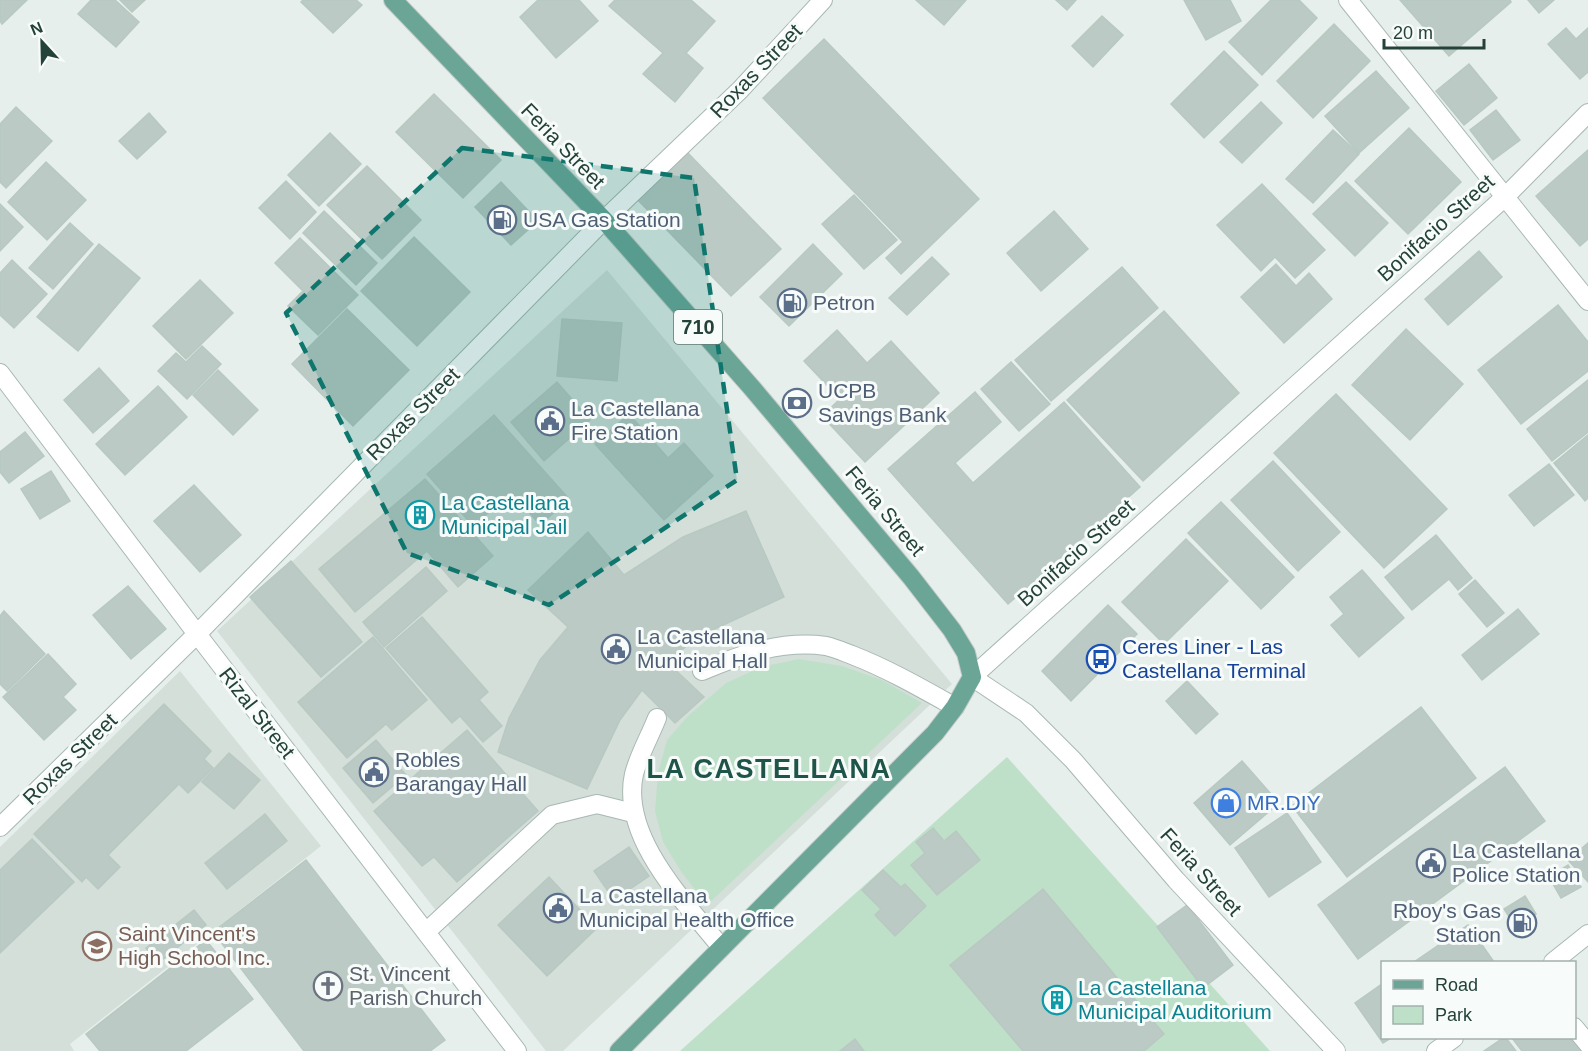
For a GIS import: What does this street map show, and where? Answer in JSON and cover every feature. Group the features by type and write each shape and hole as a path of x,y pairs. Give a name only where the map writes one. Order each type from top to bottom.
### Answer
{"main road":[{"name":"Feria Street","path":"393,0 604,220 752,388 911,577 952,630 966,653 972,677"},
{"name":"Bonifacio Street","path":"619,1051 935,733 955,706 972,677"}],"street":[{"name":"Roxas Street","path":"0,827 197,634 604,220 740,90 823,0"},
{"path":"1348,0 1588,300"},
{"name":"Bonifacio Street","path":"972,677 1505,197 1588,113"},
{"name":"Rizal Street","path":"0,373 517,1051"},
{"path":"702,672 737,656 775,647 802,644 829,647 883,667 955,706"},
{"name":"Feria Street","path":"972,677 1026,713 1073,760 1176,880 1336,1051"},
{"path":"657,718 634,775 633,813 642,839 661,871 721,947"},
{"path":"426,932 552,815 597,804 633,813"},
{"path":"1555,961 1588,934"},
{"path":"1576,1028 1588,1044"},
{"path":"1436,1051 1453,1039"}],"highlighted area":[{"path":"462,148 694,178 737,480 549,605 407,553 286,313"}],"shaded area":[{"path":"607,270 952,684 563,1051 546,1051 217,631"},
{"name":"Saint Vincent's High School Inc.","path":"180,671 321,846 70,1044 74,1051 0,1051 0,847"}],"green space":[{"path":"799,659 842,666 882,680 922,703 707,905 682,873 663,842 655,811 658,773 667,740 687,717 726,683 761,667"},
{"path":"1007,757 1270,1051 680,1051"}],"building":[{"path":"0,0 27,0 2,24"},
{"path":"91,0 115,0 139,22 116,47 78,14"},
{"path":"120,0 145,0 132,12"},
{"path":"303,0 356,0 362,5 333,33 301,2"},
{"path":"538,0 579,0 598,21 556,58 520,17"},
{"path":"615,0 691,0 715,21 686,53 703,68 675,102 643,74 663,53 609,6"},
{"path":"916,0 966,0 944,25"},
{"path":"1056,0 1076,0 1067,10"},
{"path":"1184,0 1230,0 1241,21 1206,40"},
{"path":"1271,0 1299,0 1317,18 1262,75 1229,42"},
{"path":"1400,0 1510,0 1511,2 1449,56"},
{"path":"1528,0 1554,0 1539,13"},
{"path":"1102,16 1123,35 1093,67 1072,46"},
{"path":"1334,24 1370,61 1313,118 1277,81"},
{"path":"1566,28 1576,39 1588,28 1588,72 1580,79 1548,44"},
{"path":"824,39 979,199 901,274 886,258 903,242 763,98"},
{"path":"1224,51 1258,85 1204,138 1171,104"},
{"path":"1469,64 1497,98 1464,125 1436,91"},
{"path":"1376,71 1409,108 1359,153 1325,116"},
{"path":"434,94 501,160 463,198 396,132"},
{"path":"1261,102 1282,123 1242,163 1220,142"},
{"path":"16,107 52,141 6,188 0,182 0,124"},
{"path":"1496,110 1520,140 1493,160 1470,130"},
{"path":"149,113 166,132 137,159 119,141"},
{"path":"1409,128 1461,182 1408,234 1355,181"},
{"path":"1333,130 1359,154 1313,203 1286,179"},
{"path":"330,133 361,164 319,206 288,175"},
{"path":"685,150 781,249 731,296 635,197"},
{"path":"1588,150 1588,239 1580,246 1536,196"},
{"path":"46,162 86,200 47,240 8,202"},
{"path":"367,166 421,220 382,259 327,205"},
{"path":"286,181 316,212 290,239 259,208"},
{"path":"501,182 538,221 511,245 475,207"},
{"path":"1346,182 1388,223 1355,256 1313,214"},
{"path":"1262,184 1325,250 1295,278 1275,257 1261,271 1217,225"},
{"path":"854,195 897,240 864,269 822,224"},
{"path":"0,204 23,227 0,251"},
{"path":"324,211 377,263 356,285 303,233"},
{"path":"1054,211 1088,249 1041,291 1007,253"},
{"path":"70,223 93,244 53,289 29,268"},
{"path":"414,237 470,292 417,346 361,291"},
{"path":"300,238 358,295 318,335 288,306 303,291 275,263"},
{"path":"99,244 140,278 78,351 37,317"},
{"path":"813,244 842,274 789,326 760,297"},
{"path":"1479,251 1502,277 1448,325 1425,299"},
{"path":"932,257 949,274 907,315 889,298"},
{"path":"12,260 47,294 14,328 0,315 0,273"},
{"path":"1276,264 1296,286 1309,273 1332,299 1284,343 1241,297"},
{"path":"1122,267 1158,308 1051,401 1015,360"},
{"path":"200,280 233,313 186,359 153,326"},
{"path":"1558,305 1588,342 1588,371 1521,424 1478,370"},
{"path":"347,309 409,370 353,426 292,364"},
{"path":"1164,311 1239,393 1143,481 1067,400"},
{"path":"562,319 622,323 617,381 557,376"},
{"path":"1406,329 1463,384 1410,440 1352,385"},
{"path":"837,330 867,363 891,341 939,393 865,462 822,416 840,399 804,361"},
{"path":"202,346 221,364 187,399 158,371 176,353 186,362"},
{"path":"1011,362 1050,404 1019,431 981,389"},
{"path":"99,368 129,401 93,433 64,400"},
{"path":"218,370 258,410 233,435 193,395"},
{"path":"1588,380 1588,432 1552,461 1527,429"},
{"name":"La Castellana Fire Station","path":"557,382 590,420 544,461 511,422"},
{"path":"158,386 187,417 125,475 96,444"},
{"path":"975,392 1001,422 955,463 973,483 1064,402 1140,487 1008,604 888,469"},
{"path":"1336,394 1447,509 1384,568 1274,453"},
{"path":"629,414 668,458 684,443 713,476 664,520 595,444"},
{"path":"494,415 569,499 540,525 512,492 473,526 427,474"},
{"path":"25,432 44,456 9,483 0,472 0,452"},
{"path":"1588,435 1588,498 1585,501 1554,463"},
{"path":"1273,461 1340,532 1298,571 1231,500"},
{"path":"1549,464 1574,495 1534,526 1509,495"},
{"path":"51,471 70,501 40,519 21,489"},
{"name":"La Castellana Municipal Jail","path":"425,479 493,556 458,587 427,551 355,612 319,569"},
{"path":"194,485 241,535 200,572 154,521"},
{"path":"1221,502 1294,577 1261,609 1188,533"},
{"name":"La Castellana Municipal Hall","path":"746,511 784,597 695,638 668,663 704,697 675,723 642,690 620,720 587,789 498,752 509,718 540,660 568,627 528,590 588,532 624,575 683,537"},
{"path":"1436,535 1472,578 1458,590 1449,579 1412,610 1385,577"},
{"path":"1186,539 1228,581 1164,644 1122,602"},
{"path":"291,561 362,642 321,677 250,597"},
{"path":"426,567 447,591 384,647 363,622"},
{"path":"1362,570 1404,618 1359,657 1331,625 1344,614 1330,597"},
{"path":"1475,580 1504,613 1487,627 1459,594"},
{"path":"128,586 166,629 131,659 93,615"},
{"path":"1108,605 1137,634 1071,701 1042,671"},
{"path":"1518,609 1539,634 1482,680 1462,655"},
{"path":"4,611 45,654 7,691 0,684 0,616"},
{"path":"422,617 488,692 479,700 502,726 483,742 460,716 452,723 386,648"},
{"path":"373,637 427,700 392,730 386,724 347,758 298,702"},
{"path":"48,654 76,684 63,697 76,710 44,740 3,697"},
{"path":"1187,681 1218,714 1196,734 1166,701"},
{"path":"164,704 211,751 204,759 213,768 188,793 179,784 108,855 120,867 98,889 86,877 82,882 34,834"},
{"path":"1421,707 1476,778 1347,877 1292,806"},
{"path":"467,730 538,811 457,882 434,857 422,866 374,811"},
{"name":"Robles Barangay Hall","path":"376,740 406,775 373,803 343,768"},
{"path":"229,753 260,780 234,809 202,782"},
{"path":"1242,761 1279,803 1230,845 1194,803"},
{"name":"La Castellana Police Station","path":"1505,767 1545,821 1358,959 1318,905"},
{"path":"1287,813 1321,862 1269,897 1235,848"},
{"path":"265,814 287,841 227,889 205,863"},
{"path":"933,828 944,841 956,831 980,860 937,895 911,865 925,853 916,842"},
{"path":"32,839 74,882 0,953 0,870"},
{"path":"1588,843 1588,882 1568,860"},
{"path":"629,847 649,876 614,900 594,871"},
{"name":"St. Vincent Parish Church","path":"306,860 445,1040 430,1051 304,1051 213,932"},
{"path":"1568,865 1581,887 1561,898 1549,877"},
{"path":"883,870 901,887 905,884 926,906 895,936 875,915 881,909 862,890"},
{"path":"549,877 597,928 547,976 498,925"},
{"name":"La Castellana Municipal Auditorium","path":"1043,889 1164,1034 1144,1051 1023,1051 950,965"},
{"path":"1525,896 1536,914 1516,927 1504,909"},
{"path":"1187,905 1233,965 1203,988 1157,927"},
{"path":"194,910 206,925 158,963 146,948"},
{"path":"1468,925 1493,961 1415,961"},
{"path":"206,940 253,999 186,1051 100,1051 86,1034"},
{"path":"1381,985 1381,1039 1389,1039 1383,1043 1355,1003"},
{"path":"855,1039 864,1051 840,1051"},
{"path":"1502,1039 1507,1039 1516,1051 1484,1051"},
{"path":"1513,1039 1573,1039 1582,1051 1522,1051"}],"place":[{"name":"USA Gas Station","path":"502,220"},
{"name":"Petron","path":"792,303"},
{"name":"UCPB Savings Bank","path":"797,403"},
{"name":"La Castellana Fire Station","path":"550,421"},
{"name":"La Castellana Municipal Jail","path":"420,515"},
{"name":"La Castellana Municipal Hall","path":"616,649"},
{"name":"Ceres Liner - Las Castellana Terminal","path":"1101,659"},
{"name":"Robles Barangay Hall","path":"374,772"},
{"name":"MR.DIY","path":"1226,803"},
{"name":"La Castellana Police Station","path":"1431,863"},
{"name":"La Castellana Municipal Health Office","path":"558,908"},
{"name":"Rboy's Gas Station","path":"1522,923"},
{"name":"Saint Vincent's High School Inc.","path":"97,946"},
{"name":"St. Vincent Parish Church","path":"328,986"},
{"name":"La Castellana Municipal Auditorium","path":"1057,1000"}],"district":[{"name":"LA CASTELLANA","path":"769,769"}]}
